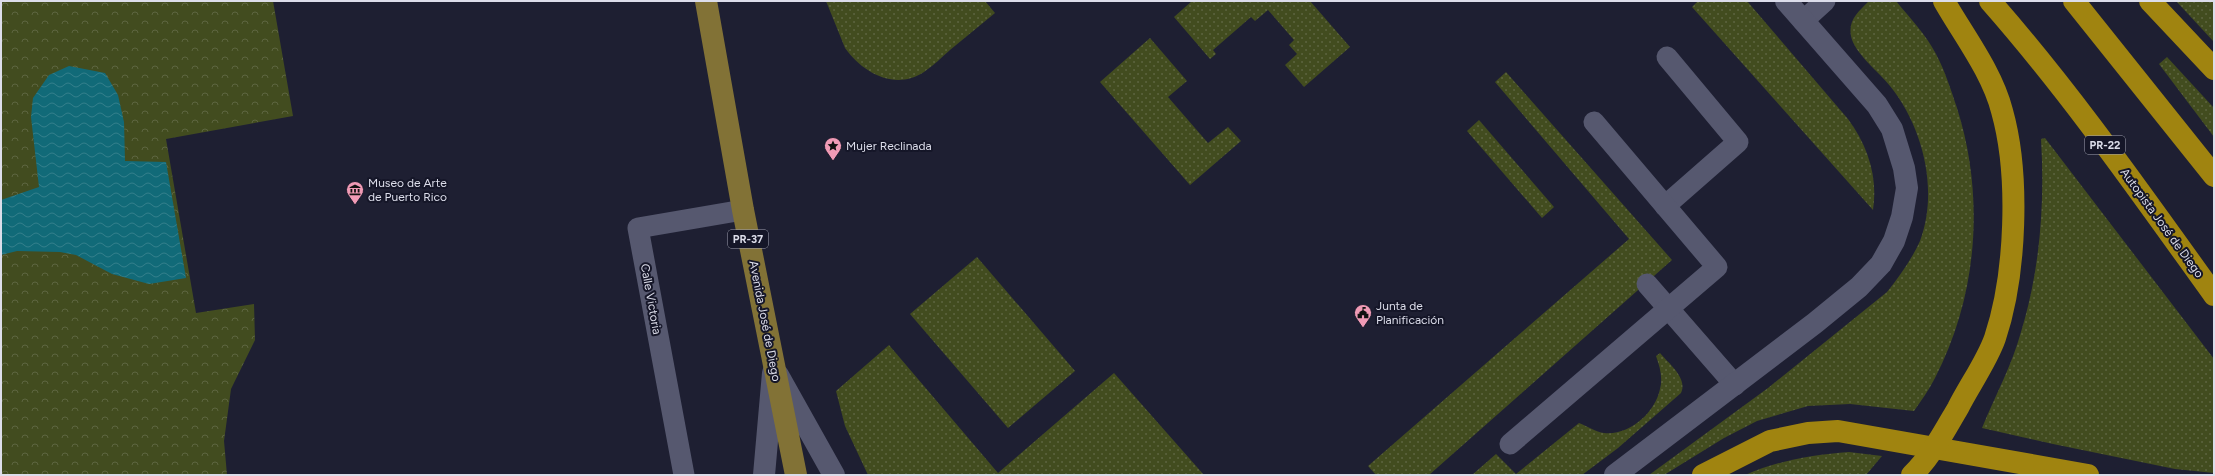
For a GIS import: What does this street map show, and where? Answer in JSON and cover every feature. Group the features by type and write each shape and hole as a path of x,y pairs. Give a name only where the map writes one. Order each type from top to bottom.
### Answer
{"highway":[{"path":"1912,475 1946,428 1995,339 2012,253 2009,148 2002,110 1988,77 1944,1"},
{"name":"Autopista José de Diego","path":"1990,1 2014,28 2124,169 2214,295"},
{"path":"2074,1 2208,168 2214,192"},
{"path":"2150,1 2214,69"},
{"path":"1703,475 1770,440 1808,433 1838,431 2088,475"}],"main road":[{"name":"Avenida José de Diego","path":"706,1 743,210 796,475"}],"street":[{"path":"1616,475 1735,385 1860,287 1881,264 1894,241 1902,217 1907,188 1904,168 1892,129 1877,105 1786,1"},
{"path":"764,475 774,368"},
{"path":"774,368 834,475"}],"lane":[{"path":"1803,21 1825,1"},
{"path":"1665,206 1738,142 1667,57"},
{"path":"1510,444 1668,308 1717,268 1594,122"},
{"name":"Calle Victoria","path":"684,475 638,228 743,210"},
{"path":"1647,284 1735,385"}],"green space":[{"path":"1,1 273,1 293,116 166,139 196,313 254,304 255,340 231,389 224,441 227,475 1,475"},
{"path":"826,1 985,1 995,13 924,72 902,80 891,79 870,72 852,57 845,48"},
{"path":"1192,1 1310,1 1350,47 1304,87 1285,65 1297,54 1289,45 1294,40 1268,10 1255,21 1251,17 1213,50 1216,54 1210,59 1174,17"},
{"path":"1698,1 1747,1 1848,119 1861,140 1870,162 1874,186 1873,210 1692,7"},
{"path":"1869,1 1896,1 1928,40 1948,81 1966,141 1974,210 1973,245 1961,313 1935,378 1914,411 1850,404 1808,406 1757,421 1724,438 1664,475 1649,475 1768,388 1887,292 1905,268 1920,241 1926,221 1928,180 1919,140 1902,102 1890,86 1862,56 1851,36 1850,30 1852,21"},
{"path":"2176,1 2214,1 2214,42"},
{"path":"1150,38 1187,81 1168,97 1208,143 1228,127 1241,141 1190,185 1100,82"},
{"path":"2167,57 2214,108 2214,137 2159,64"},
{"path":"1506,72 1672,260 1429,475 1376,475 1368,466 1629,239 1495,82"},
{"path":"1479,120 1554,207 1542,218 1467,131"},
{"path":"2045,138 2214,359 2214,473 2175,469 1982,428 2017,344 2033,285 2040,237 2042,188 2041,139"},
{"path":"977,257 1075,371 1008,428 910,314"},
{"path":"889,345 998,473 1114,373 1204,475 868,475 845,426 836,391"},
{"path":"1660,353 1680,377 1682,382 1681,393 1618,448 1582,475 1472,475 1496,454 1516,474 1579,423 1604,433 1623,431 1631,427 1647,414 1657,398 1661,385 1661,377 1656,356"},
{"path":"1849,452 1882,456 1866,475 1745,475 1796,459"}],"water":[{"path":"69,66 105,73 118,95 124,122 125,161 166,162 186,278 149,284 112,274 76,255 60,252 17,251 1,255 1,200 39,187 31,117 33,98 49,75"}],"place":[{"name":"Mujer Reclinada","path":"833,161"},
{"name":"Museo de Arte de Puerto Rico","path":"355,205"},
{"name":"Junta de Planificación","path":"1363,328"}]}
